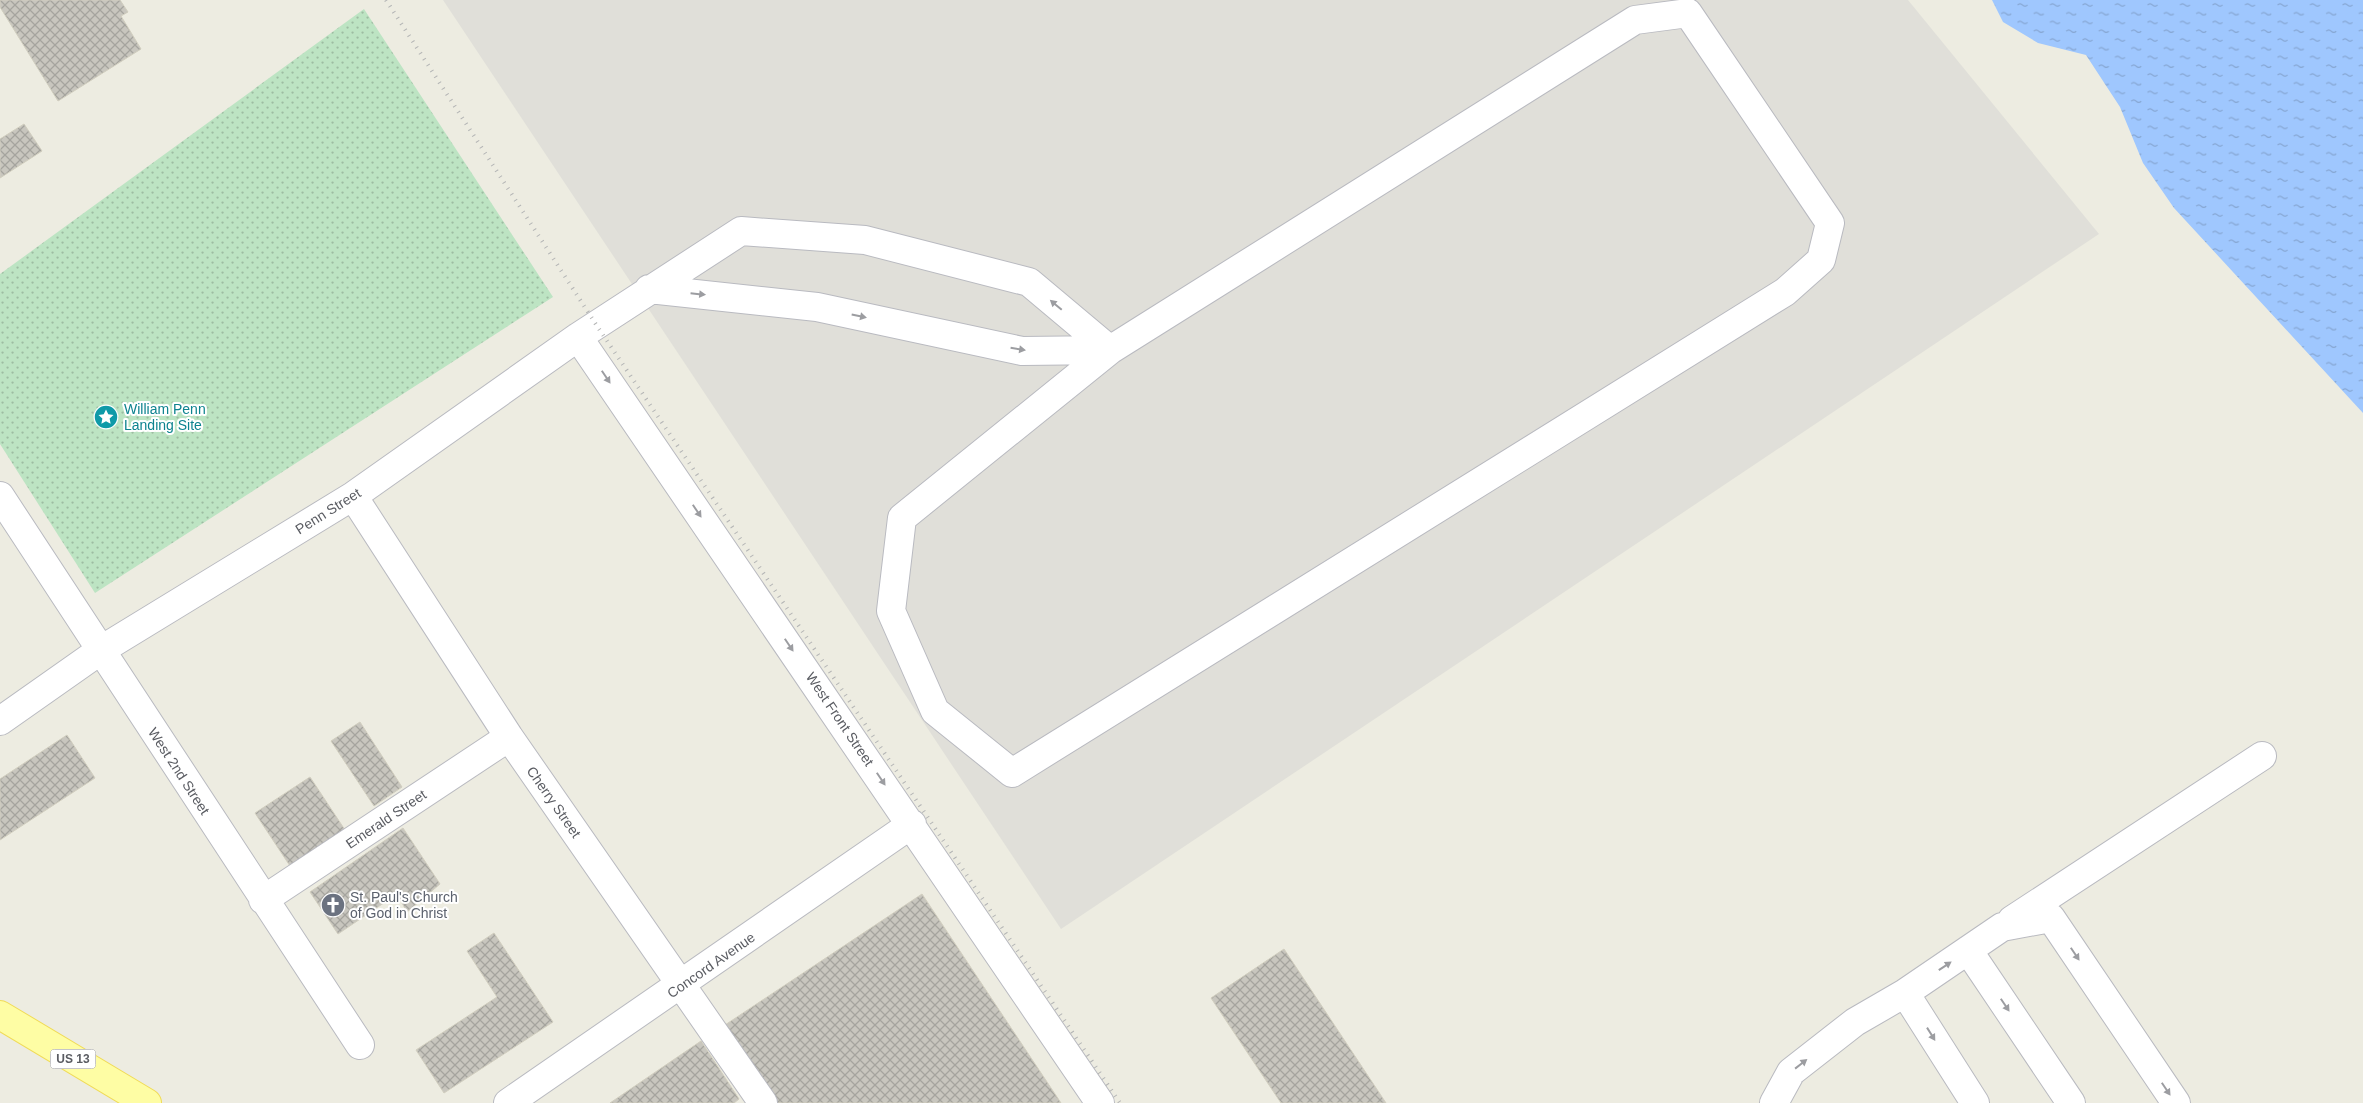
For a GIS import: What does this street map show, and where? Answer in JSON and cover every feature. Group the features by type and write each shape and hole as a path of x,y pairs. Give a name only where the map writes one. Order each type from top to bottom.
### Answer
{"main road":[{"name":"US 13","path":"0,1015 146,1103"}],"street":[{"path":"649,289 817,307 1022,351 1110,350 1636,20 1688,13 1830,223 1821,260 1785,292 1012,773 935,711 891,611 902,518 1110,350"},
{"name":"Penn Street","path":"0,721 101,650 353,496 578,337 649,289 741,231 866,240 1029,282 1110,350"},
{"name":"West Front Street","path":"578,337 912,824 1100,1103"},
{"name":"West 2nd Street","path":"0,496 263,900 360,1045"},
{"name":"Cherry Street","path":"353,496 509,737 763,1103"},
{"name":"Emerald Street","path":"263,900 509,737"},
{"path":"1774,1103 1791,1072 1855,1022 1905,993 2262,756"},
{"name":"Concord Avenue","path":"508,1103 912,824"},
{"path":"2002,927 2051,918 2176,1103"},
{"path":"1968,950 2071,1103"},
{"path":"1905,993 1975,1103"}],"shaded area":[{"path":"443,0 1908,0 2099,234 1061,929"}],"green space":[{"path":"364,9 553,297 95,593 0,444 0,274"}],"water":[{"path":"1992,0 2363,0 2363,413 2174,208 2143,163 2120,107 2086,55 2038,43 2003,22"}],"building":[{"path":"0,0 120,0 128,12 121,16 141,49 58,101 0,7"},
{"path":"24,124 42,151 0,178 0,139"},
{"path":"360,722 402,787 374,806 331,741"},
{"path":"67,735 95,778 0,840 0,779"},
{"path":"310,777 347,833 292,869 255,813"},
{"path":"403,828 440,884 407,912 397,894 338,934 310,892"},
{"path":"922,894 1061,1103 777,1103 725,1025"},
{"path":"494,933 553,1022 444,1093 416,1050 497,997 467,951"},
{"path":"1284,949 1386,1103 1281,1103 1211,998"},
{"path":"701,1041 739,1099 734,1103 610,1103"}],"railway":[{"path":"386,0 597,326 1120,1103"}],"place":[{"name":"William Penn Landing Site","path":"106,417"},
{"name":"St. Paul's Church of God in Christ","path":"333,905"}]}
